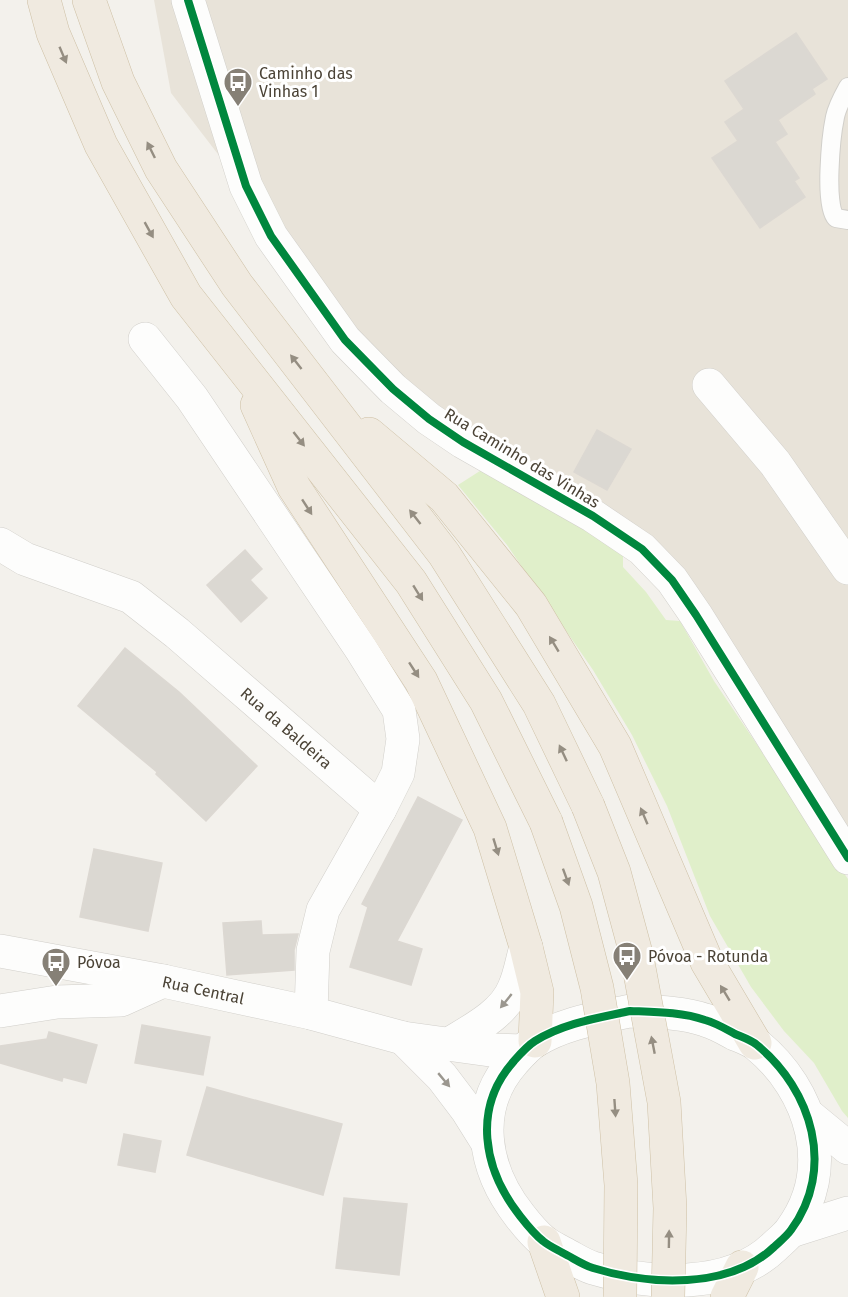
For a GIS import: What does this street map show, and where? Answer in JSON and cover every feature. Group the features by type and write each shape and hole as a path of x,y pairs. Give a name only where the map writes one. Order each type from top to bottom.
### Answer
{"highway":[{"path":"44,0 53,33 101,145 186,296 411,582 486,701 546,822 576,906 597,988 613,1083 621,1185 620,1297"},
{"path":"89,0 118,82 161,169 237,285 444,554 539,704 588,806 614,872 636,957 664,1102 670,1208 668,1297"},
{"path":"236,360 294,487 421,681 490,828 526,947 537,992 529,1046"},
{"path":"320,393 444,497 531,605 615,746 707,962 755,1043"},
{"path":"544,1242 563,1297"},
{"path":"727,1297 742,1267"}],"street":[{"name":"Rua Caminho das Vinhas","path":"188,0 246,186 271,236 345,340 393,389 429,419 463,442 593,516 642,549 678,589 848,858"},
{"path":"145,339 192,398 399,710 403,739 398,773 324,910 313,951 311,1013"},
{"path":"709,385 775,463 848,568"},
{"name":"Rua da Baldeira","path":"0,544 26,560 131,597 177,633 380,809"},
{"path":"449,1044 492,1015 514,991 526,947"},
{"name":"Rua Central","path":"0,951 163,981 311,1013 403,1038 490,1050 529,1046"},
{"path":"0,1011 57,1002 121,1000 163,981"},
{"path":"630,1011 662,1012 705,1019 755,1043 776,1064 796,1090 808,1115 815,1152 814,1172 808,1199 791,1231 771,1250 742,1267 700,1280 644,1280 591,1267 544,1242 508,1201 494,1171 487,1142 488,1115 504,1072 529,1046 573,1023 630,1011"},
{"name":"Rua Central","path":"403,1038 442,1077 487,1142"},
{"path":"808,1115 848,1148"},
{"path":"791,1231 848,1213"}],"lane":[{"path":"848,87 835,116 829,189 831,213 836,219 848,220"}],"shaded area":[{"path":"154,0 848,0 848,853 672,580 396,386 171,93"}],"green space":[{"path":"483,469 623,553 623,567 646,592 666,620 680,621 714,681 848,879 848,1118 814,1063 784,1031 751,987 710,916 667,806 632,735 593,670 507,545 458,485"}],"building":[{"path":"796,33 827,79 812,89 815,94 778,120 787,134 775,142 799,178 794,181 805,197 760,228 712,158 738,141 725,122 744,109 725,81"},
{"path":"597,430 631,449 607,490 574,472"},
{"path":"245,550 262,569 250,580 267,598 241,622 207,585"},
{"path":"125,648 179,692 257,766 206,821 156,774 157,772 78,706"},
{"path":"418,797 462,820 397,941 422,949 411,985 350,967 368,907 362,904"},
{"path":"94,849 162,863 148,931 80,917"},
{"path":"261,921 262,935 298,934 294,950 294,970 227,975 223,923"},
{"path":"142,1025 210,1037 203,1075 135,1063"},
{"path":"49,1032 97,1045 86,1083 63,1077 62,1081 0,1063 0,1046 47,1039"},
{"path":"207,1087 342,1124 323,1195 187,1155"},
{"path":"124,1134 161,1141 155,1172 118,1165"},
{"path":"344,1198 407,1204 399,1275 336,1268"}],"cycle path":[{"path":"188,0 246,186 271,236 345,340 393,389 429,419 463,442 593,516 642,549 672,580 696,615 848,858"},
{"path":"630,1011 696,1017 717,1024 752,1042 776,1063 792,1084 804,1107 812,1132 815,1157 812,1182 805,1206 783,1239 756,1261 734,1271 711,1277 663,1280 615,1274 589,1267 543,1241 520,1216 507,1198 498,1179 487,1138 488,1118 492,1098 501,1079 514,1061 532,1043 546,1035 581,1022 630,1011"}],"place":[{"name":"Caminho das Vinhas 1","path":"238,108"},
{"name":"Póvoa - Rotunda","path":"627,982"},
{"name":"Póvoa","path":"56,988"}]}
